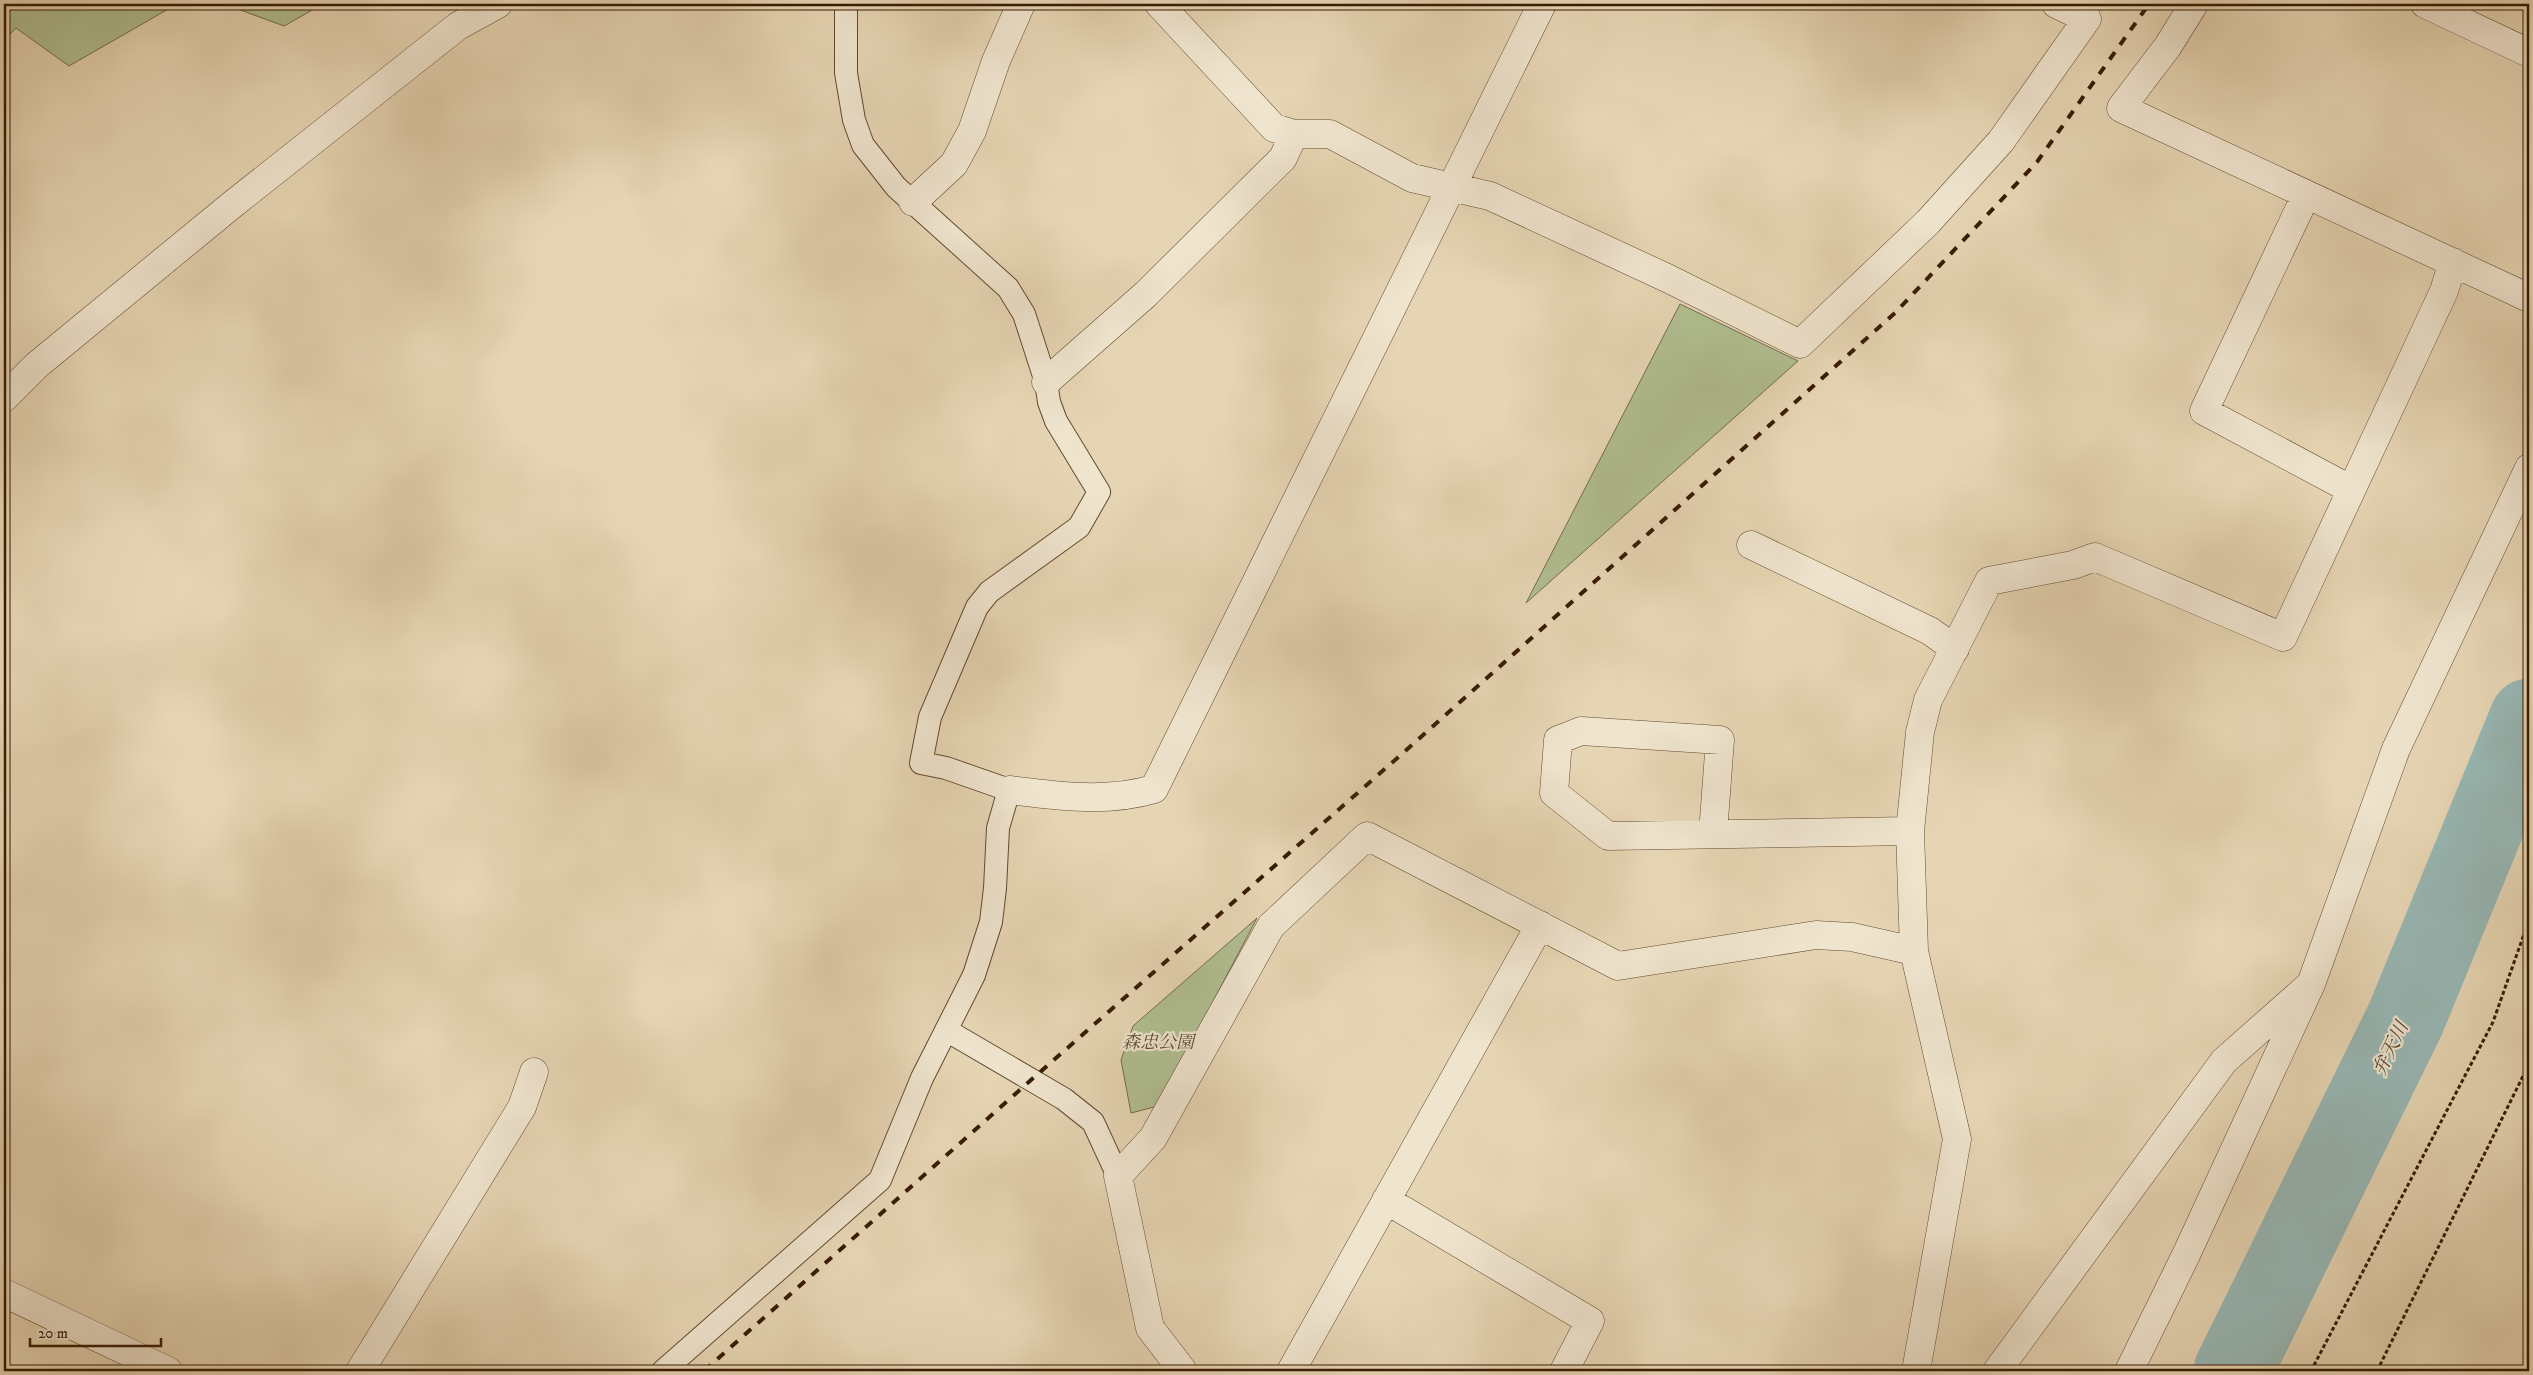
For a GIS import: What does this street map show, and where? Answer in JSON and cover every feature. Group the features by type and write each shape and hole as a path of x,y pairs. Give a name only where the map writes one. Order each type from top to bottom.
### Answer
{"street":[{"path":"4,398 37,365 240,197 458,26 498,4"},
{"path":"913,202 954,164 972,131 996,61 1021,4"},
{"path":"1159,4 1274,128 1294,134 1330,134 1412,178 1490,196 1667,278 1800,344 1928,222 2001,141 2087,20 2056,4"},
{"path":"1009,790 1072,798 1137,794 1154,788 1542,4"},
{"path":"2194,4 2168,46 2121,108 2529,298"},
{"path":"2425,4 2529,53"},
{"path":"1046,382 1146,294 1283,158 1294,134"},
{"path":"2306,195 2204,410 2350,489"},
{"path":"1916,1371 1956,1139 1914,951 1910,831 1920,732 1928,700 1989,581 2073,565 2095,557 2283,637 2350,489 2444,291 2453,262"},
{"path":"2129,1371 2190,1246 2311,984 2396,749 2529,468"},
{"path":"1751,545 1930,630 1955,649"},
{"path":"1713,833 1720,740 1581,731 1558,740 1554,792 1608,836 1910,831"},
{"path":"1182,1371 1150,1328 1118,1176 1153,1138 1271,926 1367,836 1618,966 1816,934 1852,937 1914,951"},
{"path":"1291,1371 1540,925"},
{"path":"1997,1371 2224,1061 2311,984"},
{"path":"360,1371 522,1107 534,1072"},
{"path":"1386,1200 1590,1322 1564,1371"},
{"path":"4,1293 168,1371"}],"lane":[{"path":"663,1371 880,1180 922,1078 974,975 991,922 996,888 998,828 1009,790 946,768 921,762 930,717 977,607 989,592 1079,527 1099,492 1056,421 1049,402 1046,382 1024,314 1008,288 896,188 863,145 854,120 846,73 846,4"},
{"path":"946,1030 1064,1100 1093,1122 1118,1176"}],"path":[{"path":"2310,1371 2493,1022 2529,920"},
{"path":"2377,1371 2529,1064"}],"green space":[{"path":"4,4 177,4 69,66 16,28 4,40"},
{"path":"224,4 323,4 284,26"},
{"path":"1680,304 1798,361 1526,603"},
{"name":"森忠公園","path":"1257,918 1158,1106 1131,1113 1121,1060 1133,1026"}],"waterway":[{"name":"弁天川","path":"2233,1371 2406,1018 2529,718"}],"railway":[{"path":"704,1371 1403,753 1895,313 2037,162 2149,4"}]}
